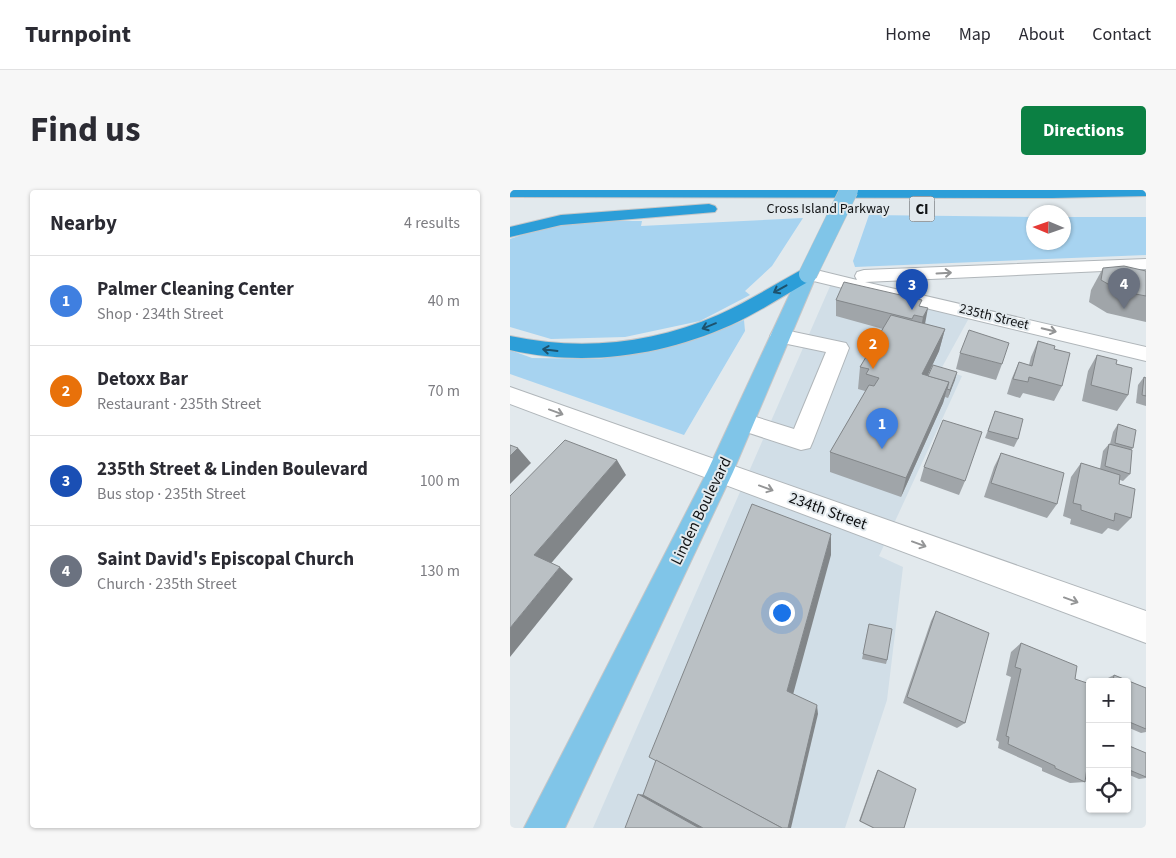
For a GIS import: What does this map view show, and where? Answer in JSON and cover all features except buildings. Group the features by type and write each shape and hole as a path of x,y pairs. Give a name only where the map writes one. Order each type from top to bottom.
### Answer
{"highway":[{"path":"1052,193 1082,190"},
{"path":"1052,193 1146,191"},
{"name":"Cross Island Parkway","path":"510,192 1052,193"},
{"path":"540,209 728,209"},
{"path":"510,232 561,220 709,209"},
{"name":"Cross Island Parkway","path":"825,209 854,209"},
{"path":"510,343 546,350 576,351 627,347 668,340 724,320 808,274"}],"main road":[{"name":"Linden Boulevard","path":"544,828 720,472 808,274 849,190"}],"street":[{"path":"808,274 879,276 1146,264"},
{"name":"235th Street","path":"808,274 1146,354"},
{"path":"742,422 801,441 838,348 780,336"},
{"name":"234th Street","path":"510,395 1146,627"}],"shaded area":[{"path":"869,215 1026,217 1026,250 1071,250 1071,217 1146,217 1146,255 855,267 853,261"},
{"path":"803,218 772,266 745,291 750,295 700,321 625,337 551,339 510,327 510,239 545,227 583,221 642,221 641,226"},
{"path":"831,284 969,318 941,369 962,376 879,556 903,567 887,700 845,828 593,828"},
{"path":"744,320 745,331 684,435 510,374 510,350 532,358 600,359 701,338"}],"place":[{"name":"Saint David's Episcopal Church","path":"1124,309"},
{"name":"235th Street & Linden Boulevard","path":"912,310"},
{"name":"Detoxx Bar","path":"873,369"},
{"name":"Palmer Cleaning Center","path":"882,449"}]}
